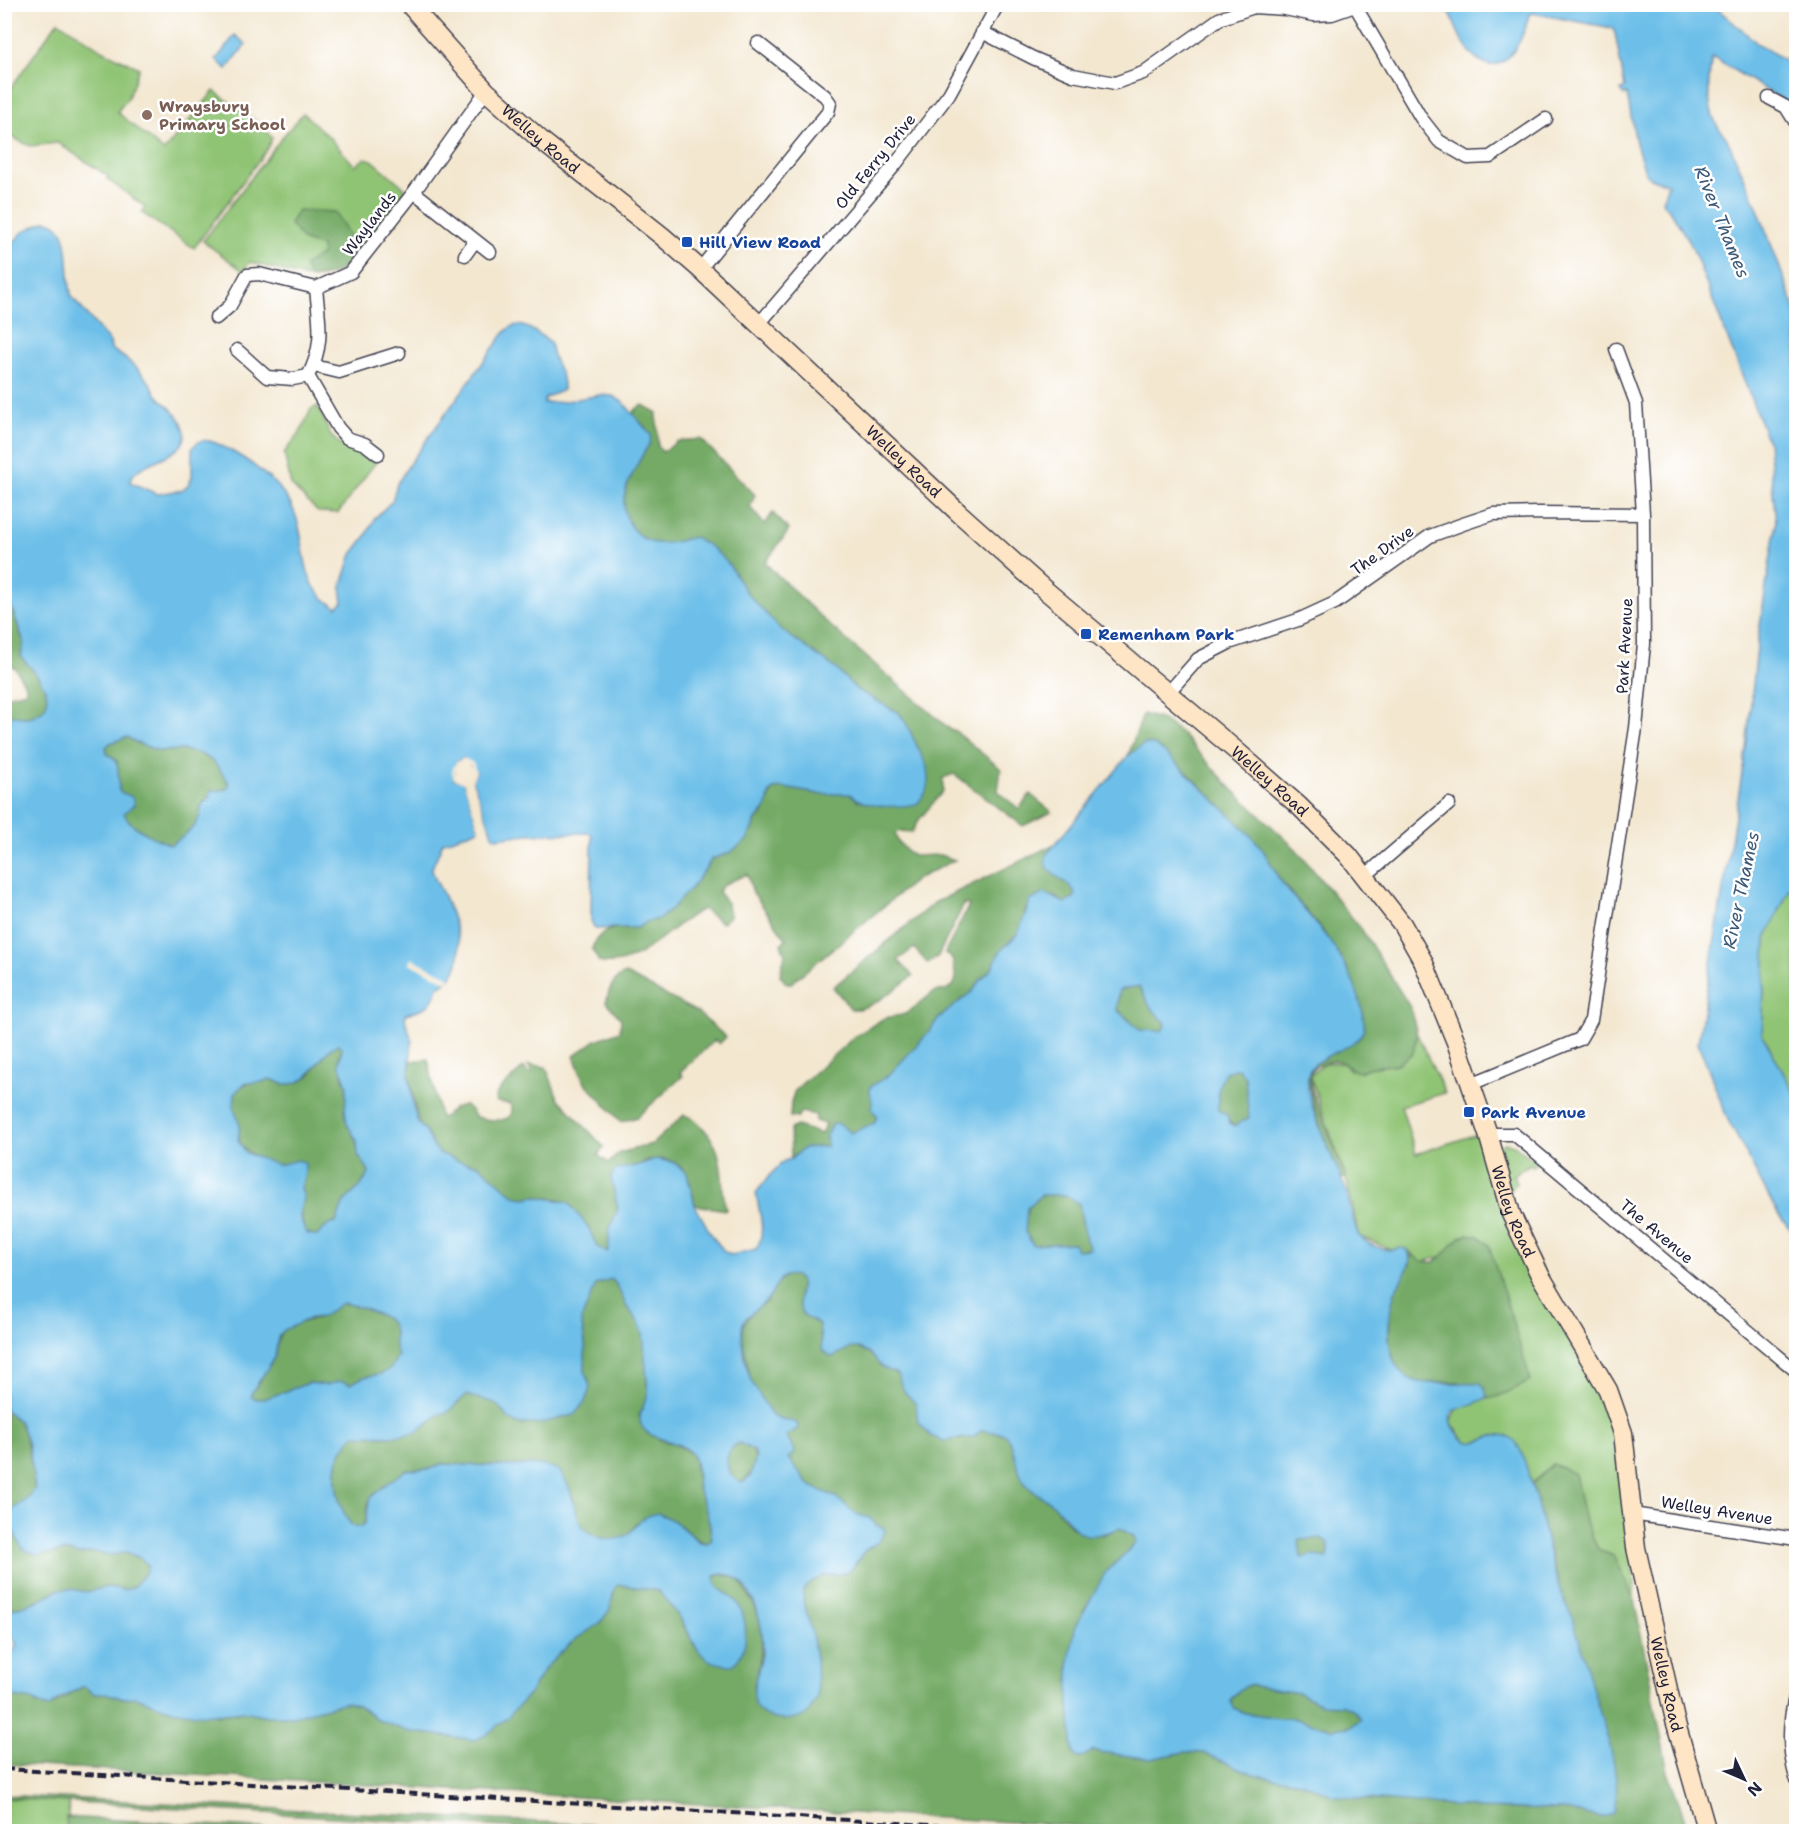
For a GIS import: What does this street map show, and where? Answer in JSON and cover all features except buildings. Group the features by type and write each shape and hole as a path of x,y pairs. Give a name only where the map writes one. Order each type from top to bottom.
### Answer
{"main road":[{"name":"Welley Road","path":"409,4 486,91 543,142 700,269 959,513 1045,590 1299,806 1348,855 1402,924 1423,961 1456,1042 1488,1134 1511,1214 1535,1265 1608,1390 1623,1433 1636,1548 1658,1649 1707,1832"}],"street":[{"name":"Old Ferry Drive","path":"758,325 895,165 949,94 998,4"},
{"path":"982,32 1073,75 1115,83 1143,73 1219,19 1254,7 1285,9 1314,15 1332,14 1355,5 1420,118 1439,141 1468,158 1490,157 1546,119"},
{"path":"700,269 828,112 830,103 825,96 758,43"},
{"name":"Waylands","path":"316,288 351,272 414,192 486,91"},
{"path":"1769,98 1786,107 1797,123"},
{"name":"Waylands","path":"414,192 490,252"},
{"path":"465,255 475,241"},
{"path":"216,318 230,306 247,275 259,274 316,288 320,333 317,360 311,371"},
{"name":"Park Avenue","path":"1471,1084 1580,1039 1591,1020 1636,728 1644,644 1643,514 1636,403 1616,349"},
{"path":"237,350 267,377 293,380 311,371 339,372 399,353"},
{"path":"311,371 338,428 347,438 364,444 378,454"},
{"name":"The Drive","path":"1167,694 1198,659 1229,643 1299,620 1335,603 1430,536 1493,514 1643,514"},
{"path":"1365,876 1449,804"},
{"name":"The Avenue","path":"1488,1134 1514,1134 1797,1371"},
{"name":"Welley Avenue","path":"1632,1514 1797,1539"},
{"path":"1797,1694 1790,1715 1790,1743 1797,1778"}],"green space":[{"path":"58,21 100,49 139,68 128,98 117,112 164,151 214,91 261,125 272,138 267,149 194,248 142,213 145,207 107,179 108,176 58,143 30,146 5,134 5,96"},
{"path":"303,113 355,166 365,158 372,160 405,188 404,195 347,267 322,277 307,278 250,262 243,271 203,241"},
{"path":"298,210 335,212 359,251 344,268 327,276 310,278 304,266 322,254 321,246 304,241 290,224"},
{"path":"643,405 657,413 658,447 663,452 678,441 701,439 755,495 750,507 764,524 773,513 789,530 765,563 827,623 952,731 954,730 1001,769 998,791 1019,809 1030,794 1052,812 1023,826 954,774 943,778 943,791 918,821 912,832 899,831 895,834 898,842 913,856 940,855 955,860 917,879 790,984 785,982 780,975 785,954 781,944 786,939 753,893 747,874 723,885 718,892 727,903 730,916 722,923 703,909 640,954 613,963 599,962 592,949 598,937 603,933 616,928 637,928 648,921 659,919 671,909 693,886 712,859 729,853 753,830 756,820 762,816 773,789 784,788 819,794 850,794 858,801 928,781 926,767 899,713 857,690 835,668 780,629 746,592 728,563 694,538 670,543 656,543 641,537 630,525 624,510 625,493 650,443 645,427 632,414"},
{"path":"318,406 331,436 340,444 359,450 376,462 338,513 318,512 291,485 284,453 301,431 311,409"},
{"path":"4,589 24,643 21,657 40,679 47,696 47,704 42,711 29,717 5,716 5,696 26,691 26,686 15,668 5,662 11,659 5,638"},
{"path":"1143,714 1163,720 1180,732 1233,790 1296,849 1362,930 1410,1007 1417,1034 1413,1053 1397,1064 1368,1068 1360,1072 1352,1070 1339,1061 1329,1061 1319,1065 1310,1075 1312,1090 1346,1178 1341,1178 1321,1128 1308,1075 1315,1064 1360,1037 1364,1023 1355,988 1347,969 1321,928 1280,880 1261,847 1188,773 1155,745 1144,744 1128,756"},
{"path":"127,737 159,751 183,750 201,754 214,762 228,781 229,787 224,790 211,791 209,798 201,805 196,824 170,845 137,828 123,813 134,805 119,791 117,761 107,754 106,747 110,743"},
{"path":"1055,844 1046,855 1053,874 1069,884 1076,894 1074,898 1065,903 1053,896 1026,908 1018,933 999,953 992,969 981,979 974,990 939,1018 888,1076 870,1087 876,1114 875,1123 851,1133 839,1124 826,1139 827,1146 804,1148 791,1159 790,1129 797,1126 821,1134 825,1124 815,1121 816,1115 800,1112 798,1118 790,1117 795,1090 854,1037 884,1018 907,1013 934,992 953,986 956,979 953,962 945,953 969,905 964,904 938,956 928,964 914,948 898,960 913,976 875,1003 851,1009 833,987 934,903"},
{"path":"1796,868 1796,1096 1762,1034 1766,938 1791,886"},
{"path":"626,974 697,1012 726,1037 719,1044 715,1040 680,1072 683,1076 637,1117 621,1122 583,1080 574,1056 596,1040 620,1031 621,1019 606,1002 615,981"},
{"path":"1139,986 1151,1008 1166,1023 1162,1032 1140,1030 1117,1009 1118,990"},
{"path":"1417,1034 1445,1093 1401,1106 1416,1154 1486,1131 1511,1214 1608,1390 1632,1514 1634,1599 1615,1557 1598,1549 1585,1522 1574,1474 1552,1464 1532,1484 1521,1452 1500,1435 1472,1443 1465,1441 1451,1422 1457,1409 1486,1399 1461,1236 1444,1256 1421,1262 1407,1249 1391,1250 1359,1236 1346,1178 1310,1076 1324,1063 1344,1063 1350,1070 1397,1064 1416,1042"},
{"path":"338,1044 342,1048 339,1058 343,1078 347,1084 345,1108 347,1124 357,1141 358,1155 369,1173 360,1187 344,1202 336,1223 328,1226 317,1236 305,1233 300,1210 304,1199 301,1188 305,1173 298,1160 279,1165 257,1158 246,1150 239,1140 239,1126 233,1100 239,1088 247,1084 270,1079 284,1085 299,1082 309,1076 330,1048"},
{"path":"428,1059 440,1117 443,1118 454,1108 464,1105 476,1117 506,1119 512,1111 511,1104 497,1102 495,1099 498,1091 524,1067 528,1074 532,1073 528,1065 546,1067 558,1098 604,1147 598,1155 609,1163 619,1153 652,1144 684,1115 690,1117 704,1129 716,1148 721,1167 726,1210 695,1205 690,1182 682,1168 664,1159 648,1160 639,1165 616,1170 611,1178 618,1209 609,1230 609,1250 607,1252 597,1247 588,1227 560,1199 518,1197 479,1165 458,1161 439,1153 418,1123 409,1073 411,1061"},
{"path":"1238,1068 1245,1077 1250,1119 1234,1126 1218,1110 1218,1095 1225,1072"},
{"path":"1502,1144 1514,1145 1537,1163 1533,1166 1530,1164 1513,1175 1516,1183 1509,1194 1498,1151"},
{"path":"1041,1195 1066,1195 1079,1204 1086,1240 1091,1249 1077,1250 1073,1243 1033,1245 1025,1232 1027,1208"},
{"path":"1468,1234 1479,1236 1489,1245 1531,1381 1497,1397 1486,1399 1487,1396 1459,1382 1421,1383 1404,1377 1395,1364 1389,1343 1390,1308 1395,1291 1410,1264 1410,1254 1421,1260 1436,1261 1459,1238"},
{"path":"4,1271 12,1316 5,1349 4,1349"},
{"path":"788,1274 796,1276 801,1283 799,1294 805,1316 819,1324 822,1350 832,1357 850,1348 859,1348 870,1354 882,1367 898,1374 904,1391 916,1404 918,1422 960,1440 982,1430 1005,1434 1013,1444 1020,1472 1033,1491 1051,1503 1072,1527 1102,1535 1120,1528 1135,1537 1136,1543 1105,1573 1095,1594 1083,1611 1069,1660 1069,1702 1073,1753 1076,1757 1080,1758 1093,1751 1150,1759 1185,1752 1204,1753 1256,1775 1302,1782 1332,1795 1478,1808 1563,1810 1601,1817 1609,1745 1573,1621 1559,1586 1532,1484 1553,1464 1575,1474 1585,1522 1598,1549 1615,1557 1634,1599 1668,1772 1689,1831 1166,1831 5,1764 5,1687 10,1696 32,1700 39,1705 50,1707 84,1686 94,1694 106,1693 121,1698 136,1697 172,1710 221,1715 243,1711 268,1716 293,1716 347,1702 359,1706 378,1720 407,1731 475,1740 529,1694 546,1667 573,1641 600,1623 610,1609 614,1589 618,1584 659,1591 679,1617 695,1646 732,1597 718,1588 714,1578 717,1574 736,1577 754,1604 759,1617 762,1643 753,1689 817,1698 816,1660 812,1633 804,1605 805,1587 822,1576 846,1573 851,1570 864,1551 878,1542 884,1528 876,1525 870,1518 856,1514 836,1497 807,1483 788,1457 795,1451 786,1436 797,1429 797,1423 772,1416 751,1382 742,1336 743,1325 753,1311 767,1302 778,1282"},
{"path":"611,1279 638,1321 643,1333 648,1392 647,1401 639,1415 647,1433 663,1441 674,1443 691,1453 698,1489 708,1515 712,1540 707,1543 701,1541 677,1523 666,1518 638,1522 629,1534 617,1540 603,1539 589,1533 580,1523 572,1495 567,1487 543,1465 441,1464 431,1469 406,1470 368,1503 365,1522 361,1527 351,1525 337,1493 336,1467 339,1456 354,1435 393,1436 429,1423 439,1414 448,1412 466,1395 491,1401 512,1420 524,1425 589,1382 585,1371 585,1343 581,1320 596,1284"},
{"path":"342,1303 371,1311 390,1323 393,1327 398,1355 393,1367 382,1374 364,1377 350,1384 341,1381 326,1385 309,1383 264,1399 251,1396 260,1382 283,1331 295,1324 321,1317"},
{"path":"5,1409 21,1427 34,1485 34,1491 30,1497 13,1509 49,1555 64,1551 78,1554 126,1552 140,1558 148,1565 146,1573 133,1587 125,1590 108,1587 86,1592 70,1589 58,1590 35,1602 9,1610 6,1614 5,1625"},
{"path":"739,1443 753,1450 755,1460 751,1472 741,1483 731,1475 727,1463 729,1452"},
{"path":"1321,1538 1329,1543 1327,1558 1301,1559 1299,1540"},
{"path":"1249,1685 1299,1693 1321,1704 1343,1705 1354,1710 1361,1719 1350,1727 1332,1729 1292,1718 1245,1713 1234,1708 1230,1701 1240,1689"},
{"path":"4,1795 716,1831 573,1831 5,1798"},
{"path":"4,1798 69,1802 67,1831 5,1831"},
{"path":"66,1817 308,1831 157,1832 130,1828 128,1831 67,1831"}],"water":[{"name":"River Thames","path":"1586,4 1602,7 1605,4 1713,5 1758,44 1796,67 1796,108 1712,57 1709,99 1714,119 1726,137 1756,204 1796,311 1796,868 1791,886 1766,938 1762,1034 1796,1096 1796,1236 1778,1214 1728,1120 1698,1043 1746,749 1758,638 1776,523 1768,442 1692,247 1672,213 1662,202 1668,184 1650,178 1645,172 1636,143 1627,94 1623,95 1621,90 1625,88 1615,33 1612,28 1532,13 1529,15 1521,39 1514,50 1498,64 1488,64 1477,59 1466,47 1447,5"},
{"path":"235,35 246,44 227,69 216,60"},
{"path":"45,221 55,224 62,231 68,252 72,297 110,342 111,349 142,373 156,394 182,423 185,435 182,444 174,452 142,468 134,474 130,482 157,494 182,490 189,484 192,477 194,445 201,441 208,441 230,450 263,472 288,501 298,524 309,577 324,599 337,607 343,602 341,588 352,554 366,536 375,518 392,501 397,484 410,463 504,333 513,326 522,326 551,344 553,356 562,376 563,390 545,398 544,403 600,395 613,396 623,402 651,435 650,443 625,493 624,510 635,531 648,541 656,543 670,543 694,537 711,547 728,563 746,592 780,629 835,668 857,690 899,713 906,723 927,767 926,792 917,804 882,806 857,799 850,794 819,794 784,788 773,789 766,808 756,820 747,840 729,853 712,859 693,886 671,909 659,919 648,921 637,928 595,929 591,921 592,835 589,833 529,834 496,838 493,836 472,780 476,772 464,758 456,762 454,779 464,782 479,829 443,842 432,868 457,931 459,957 456,969 449,979 438,987 433,1000 427,1006 406,1014 405,1019 412,1041 409,1073 413,1106 418,1123 439,1153 458,1161 479,1165 518,1197 534,1196 568,1202 588,1227 597,1247 607,1252 609,1250 609,1231 618,1209 611,1178 613,1173 616,1170 655,1159 673,1162 687,1173 695,1205 712,1236 725,1252 732,1255 756,1249 762,1229 756,1193 770,1175 784,1161 791,1159 804,1148 827,1146 826,1135 833,1124 839,1124 851,1133 875,1123 877,1115 872,1110 870,1087 888,1076 939,1018 974,990 981,979 992,969 999,953 1018,933 1030,901 1044,893 1065,903 1074,898 1076,894 1072,889 1048,868 1046,855 1128,756 1144,744 1154,745 1164,752 1239,824 1262,849 1280,880 1332,945 1352,979 1363,1014 1363,1032 1350,1045 1321,1060 1309,1072 1308,1083 1314,1112 1345,1188 1359,1236 1383,1249 1407,1249 1409,1255 1410,1261 1396,1289 1389,1320 1390,1346 1393,1359 1399,1369 1407,1377 1419,1382 1480,1383 1484,1387 1486,1399 1453,1411 1451,1420 1454,1428 1468,1442 1480,1441 1492,1436 1506,1436 1515,1442 1522,1454 1561,1594 1574,1622 1612,1753 1616,1783 1614,1813 1601,1817 1563,1810 1478,1808 1343,1797 1332,1795 1302,1782 1256,1775 1204,1753 1185,1752 1150,1759 1093,1751 1080,1758 1076,1757 1073,1753 1069,1702 1069,1660 1075,1628 1105,1573 1136,1543 1135,1537 1120,1528 1092,1535 1078,1532 1060,1511 1026,1485 1018,1470 1012,1446 1005,1434 982,1430 974,1437 943,1441 931,1436 918,1422 916,1404 904,1391 897,1374 882,1367 870,1354 859,1348 850,1348 832,1357 822,1350 819,1324 803,1314 799,1301 801,1283 796,1276 791,1275 780,1279 768,1299 750,1314 742,1326 746,1363 751,1379 772,1416 797,1423 797,1429 786,1436 795,1452 788,1458 807,1483 836,1497 856,1514 870,1518 876,1525 884,1528 885,1532 878,1542 864,1551 851,1570 846,1573 822,1576 805,1587 804,1605 812,1632 816,1660 817,1698 806,1716 778,1720 766,1716 755,1706 754,1687 763,1645 757,1610 746,1588 738,1580 729,1575 717,1574 714,1577 718,1586 740,1607 745,1624 745,1642 739,1659 733,1665 721,1664 704,1657 694,1644 678,1614 659,1591 618,1584 614,1589 610,1609 600,1623 573,1641 546,1667 529,1694 509,1716 486,1735 475,1740 407,1731 378,1720 359,1706 347,1702 293,1716 268,1716 243,1711 204,1715 172,1710 136,1697 121,1698 106,1693 94,1694 84,1686 59,1699 50,1707 45,1707 32,1700 9,1696 5,1687 5,1658 15,1649 16,1644 5,1627 6,1614 9,1610 35,1602 58,1590 70,1589 86,1592 108,1587 125,1590 133,1587 146,1573 148,1565 140,1558 126,1552 111,1555 96,1552 78,1554 64,1551 37,1555 23,1549 11,1528 10,1517 13,1509 28,1499 35,1488 29,1448 22,1427 19,1421 4,1409 5,1349 12,1316 4,1271 4,716 32,716 42,711 47,704 47,696 40,679 21,657 24,642 5,589 5,463 13,456 6,436 4,436 4,252 24,231","holes":["127,737 159,751 183,750 201,754 214,762 228,781 229,787 224,790 211,791 209,798 201,805 196,824 170,845 144,832 127,818 124,813 134,805 134,801 133,798 119,791 117,764 107,754 106,747 110,743","1139,986 1151,1008 1166,1023 1162,1031 1140,1030 1117,1010 1119,990","338,1044 342,1048 339,1064 347,1085 345,1108 347,1124 357,1141 358,1155 369,1174 360,1187 344,1202 336,1223 328,1225 317,1236 306,1233 300,1218 304,1199 301,1188 305,1163 298,1160 278,1165 246,1153 238,1140 240,1125 234,1109 235,1093 245,1083 270,1079 285,1084 297,1083 310,1074 331,1048","1238,1068 1245,1077 1249,1118 1234,1126 1229,1123 1227,1115 1218,1110 1218,1090 1225,1072","1041,1195 1066,1195 1079,1204 1090,1249 1077,1250 1074,1243 1033,1245 1025,1232 1027,1208","611,1279 638,1321 643,1333 648,1392 640,1415 641,1425 652,1435 683,1447 692,1455 712,1540 707,1543 699,1542 674,1521 658,1513 645,1517 622,1537 611,1539 594,1535 587,1531 579,1520 568,1485 559,1470 543,1465 441,1464 431,1469 406,1470 370,1498 365,1523 361,1527 351,1525 337,1493 336,1467 339,1456 354,1435 393,1436 415,1433 439,1414 448,1412 466,1395 492,1402 509,1419 518,1424 537,1424 574,1415 585,1402 590,1388 585,1371 585,1343 581,1320 596,1284","342,1303 363,1308 385,1318 393,1327 398,1355 392,1367 382,1374 364,1377 350,1384 341,1381 326,1385 309,1383 264,1399 251,1396 275,1357 278,1337 284,1330 311,1318 322,1317","739,1443 753,1450 756,1457 750,1477 742,1483 736,1480 728,1469 729,1452","1321,1538 1329,1543 1327,1558 1313,1555 1301,1558 1299,1540","1249,1685 1299,1693 1321,1704 1343,1705 1354,1710 1361,1719 1350,1727 1332,1729 1292,1718 1245,1713 1234,1708 1230,1700 1240,1689"]}],"pier":[{"path":"464,758 473,763 476,772 472,781 489,826 486,827 469,781 473,772 470,765 464,762 458,764 455,771 456,777 466,781 482,828 479,829 464,783 454,779 452,771 456,762"},
{"path":"411,958 450,977 448,982 409,963"}],"railway":[{"path":"4,1769 1045,1832"}],"place":[{"name":"Wraysbury Primary School","path":"147,115"},
{"name":"Hill View Road","path":"687,242"},
{"name":"Remenham Park","path":"1086,634"},
{"name":"Park Avenue","path":"1469,1112"}]}
